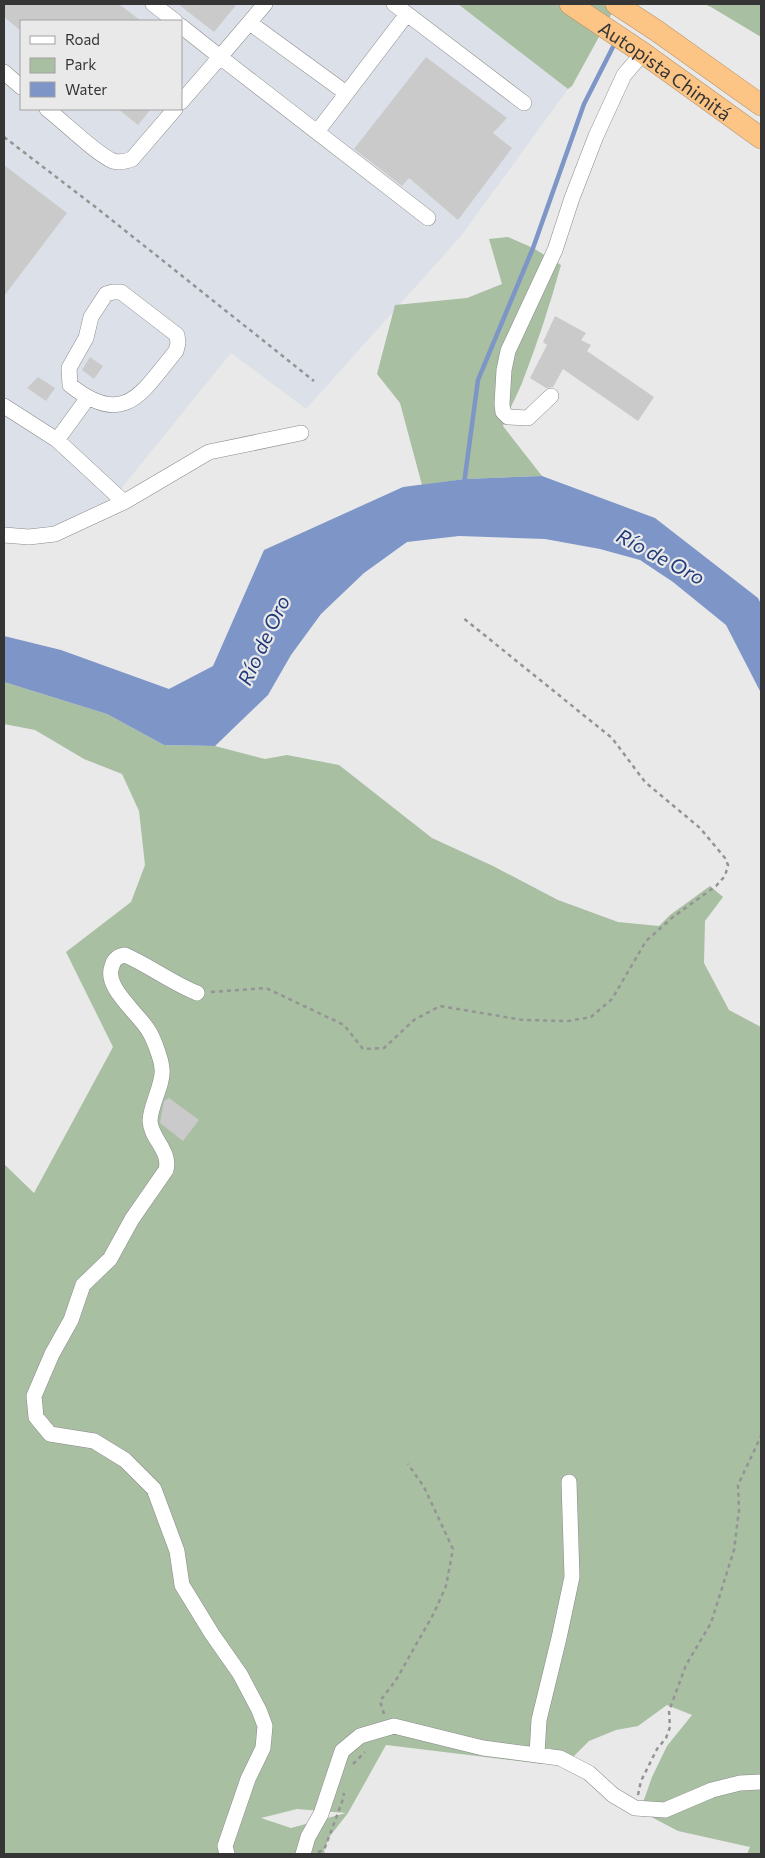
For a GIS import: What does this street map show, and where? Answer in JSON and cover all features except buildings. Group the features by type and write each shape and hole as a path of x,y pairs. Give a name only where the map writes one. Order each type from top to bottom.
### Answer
{"highway":[{"name":"Autopista Chimitá","path":"616,4 658,30 761,105"},
{"name":"Autopista Chimitá","path":"572,6 643,53 761,138"}],"lane":[{"path":"153,4 174,20"},
{"path":"182,101 265,4"},
{"path":"394,4 524,103"},
{"path":"317,132 407,14"},
{"path":"250,22 346,94"},
{"path":"182,27 428,218"},
{"path":"551,396 528,418 508,417 503,412 504,370 508,351 555,250 572,198 596,136 624,75 643,53"},
{"path":"4,72 20,86"},
{"path":"48,110 94,148 111,160 123,163 132,159 174,110"},
{"path":"121,292 177,335 176,351 139,396 124,404 111,405 87,399 70,385 69,368 86,338 91,317 106,294 121,292"},
{"path":"57,440 87,399"},
{"path":"4,406 57,440 124,502"},
{"path":"4,535 29,537 55,534 124,502 209,452 301,433"},
{"path":"197,993 181,987 159,972 125,954 119,955 114,961 110,971 113,985 150,1032 163,1069 150,1120 152,1133 166,1156 166,1170 132,1219 110,1259 83,1285 71,1320 52,1354 34,1396 36,1417 50,1434 94,1441 124,1460 154,1489 177,1551 182,1585 212,1634 240,1674 259,1710 265,1726 263,1748 248,1779 225,1846 227,1854"},
{"path":"537,1754 538,1720 572,1577 569,1482"},
{"path":"303,1854 308,1837 321,1814 342,1752 360,1736 394,1726 483,1748 560,1758 589,1773 612,1795 635,1808 665,1810 712,1790 740,1783 761,1782"}],"path":[{"path":"4,137 98,209 314,381"},
{"path":"197,993 266,988 344,1025 363,1049 384,1048 414,1020 440,1006 522,1020 568,1021 591,1016 612,999 646,941 673,917 716,886 725,876 728,865 725,858 700,828 645,782 612,738 462,617"},
{"path":"635,1808 641,1781 657,1749 666,1738 670,1727 670,1711 686,1665 711,1623 734,1550 740,1510 738,1485 761,1436"},
{"path":"350,1771 354,1762 368,1749 386,1723 380,1701 401,1672 434,1613 446,1586 453,1549 424,1487 408,1464"},
{"path":"312,1854 324,1850 342,1802 345,1787"}],"shaded area":[{"path":"4,4 458,4 568,89 461,236 306,409 231,353 116,495 76,522 4,533"}],"green space":[{"path":"458,4 617,4 572,86 568,89"},
{"path":"704,4 761,4 761,37 711,7"},
{"path":"508,237 533,248 561,265 533,354 503,426 542,476 465,479 422,485 400,403 377,374 395,305 467,298 502,284 489,239"},
{"path":"4,682 107,714 164,745 215,746 265,759 287,755 339,765 432,838 493,866 558,900 618,922 659,926 670,915 710,886 723,897 705,921 704,963 729,1010 761,1027 761,1854 747,1854 750,1847 678,1831 640,1811 652,1777 667,1746 692,1715 667,1705 638,1726 616,1730 589,1741 569,1761 542,1764 386,1745 348,1813 330,1836 324,1850 325,1854 4,1854 4,1164 34,1193 113,1047 66,952 131,902 145,865 139,811 122,774 84,759 35,730 4,724","holes":["297,1809 346,1813 291,1828 261,1818"]}],"water":[{"name":"Río de Oro","path":"542,476 655,518 758,598 761,604 761,693 726,625 673,582 640,560 600,549 545,539 459,536 407,542 364,573 321,614 291,655 268,695 215,746 164,745 107,714 4,682 4,636 61,650 169,689 213,666 264,550 403,487 465,479"}],"waterway":[{"path":"464,484 478,380 533,248 584,104 616,41"}]}
